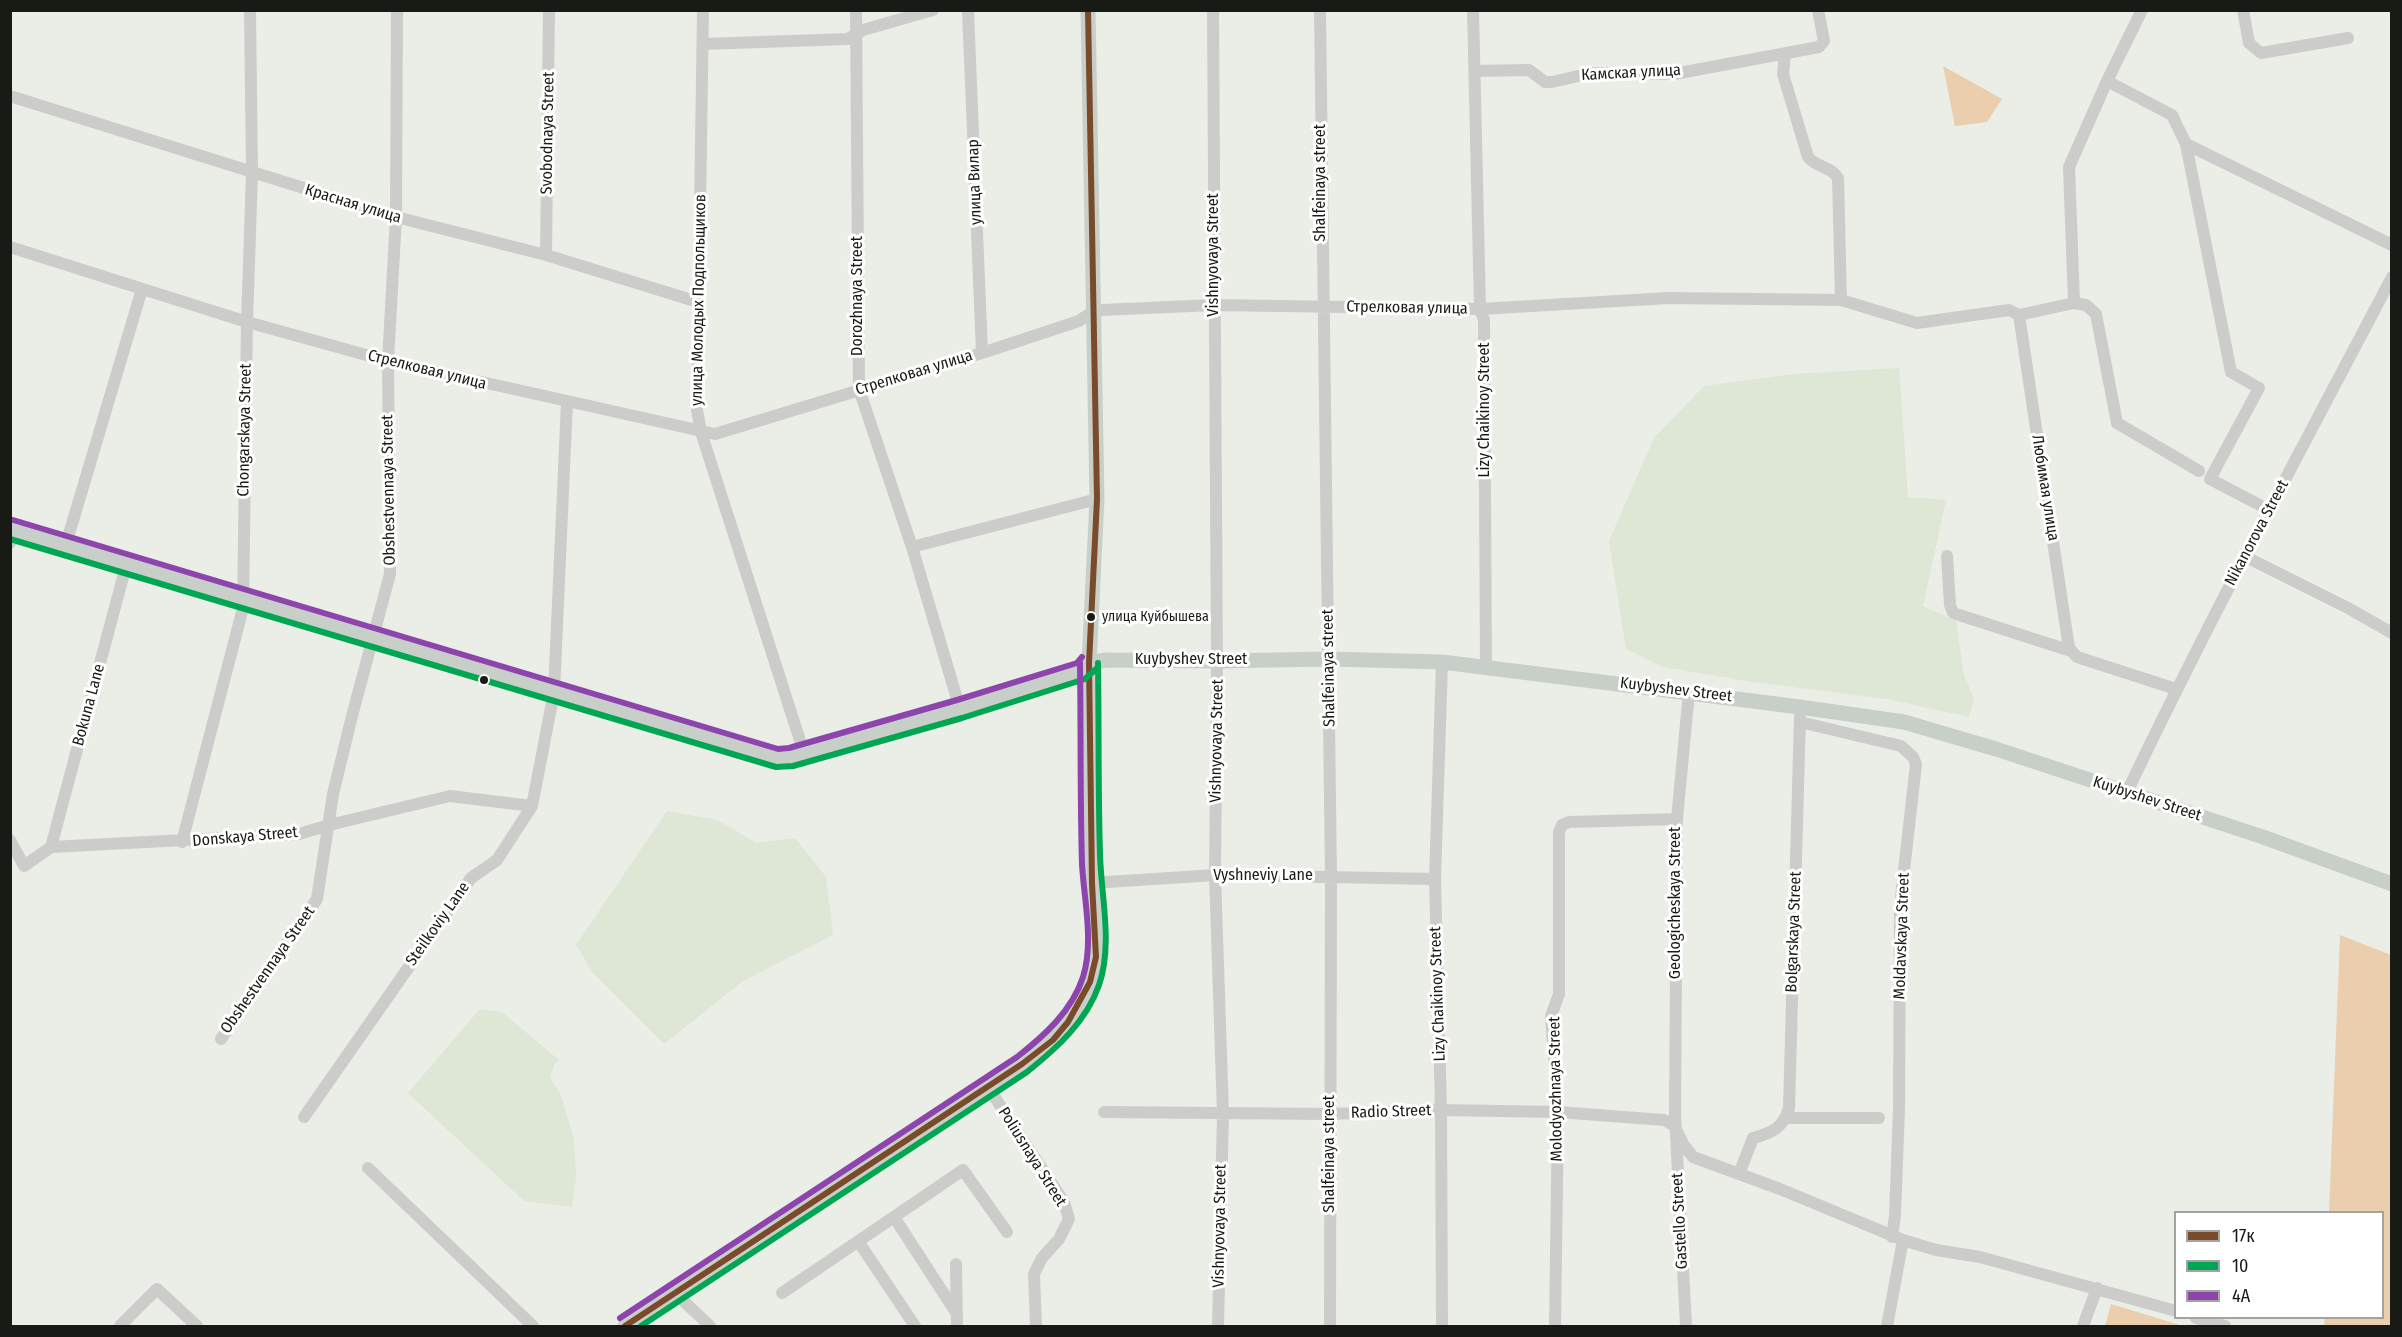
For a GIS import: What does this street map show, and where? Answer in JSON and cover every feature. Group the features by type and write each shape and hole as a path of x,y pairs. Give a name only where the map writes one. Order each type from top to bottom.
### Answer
{"main road":[{"path":"625,1326 988,1087 1053,1040 1080,1003 1090,982 1096,957 1092,883 1089,663 1097,499 1088,10"},
{"name":"Kuybyshev Street","path":"12,534 66,544 777,758 804,753 960,709 1082,671 1089,663 1106,660 1329,659 1442,662 1689,692 1904,722 1996,749 2284,844 2391,884"}],"street":[{"name":"Chongarskaya Street","path":"182,842 243,608 247,322 252,173 250,10"},
{"name":"Obshestvennaya Street","path":"221,1039 317,899 333,794 390,574 388,361 396,217 397,10"},
{"name":"Svobodnaya Street","path":"546,255 549,10"},
{"name":"улица Молодых Подпольщиков","path":"703,10 697,410 701,432 804,753"},
{"name":"Dorozhnaya Street","path":"856,10 859,389 912,547 960,709"},
{"path":"703,44 848,39 856,34 933,10"},
{"name":"улица Вилар","path":"968,10 982,353"},
{"name":"Vishnyovaya Street","path":"1213,10 1217,661 1215,875 1223,1114 1218,1326"},
{"name":"Shalfeinaya street","path":"1320,10 1331,877 1330,1326"},
{"name":"Lizy Chaikinoy Street","path":"1473,10 1480,309 1484,320 1486,666"},
{"name":"Камская улица","path":"1474,71 1529,70 1545,82 1591,73 1674,74 1819,47 1824,41 1818,10"},
{"path":"2142,10 2068,167 2074,303 2086,305 2096,315 2117,423 2199,471"},
{"path":"2243,10 2249,43 2261,53 2348,38"},
{"path":"1785,54 1783,74 1808,157 1818,166 1833,171 1838,178 1841,300"},
{"path":"2107,81 2172,115 2186,144 2231,372 2259,388 2210,479 2269,510"},
{"name":"Красная улица","path":"10,96 396,217 546,255 698,302"},
{"path":"2186,144 2391,245"},
{"name":"Стрелковая улица","path":"10,247 247,322 388,361 715,434 982,353 1079,321 1092,312 1214,305 1480,309 1669,298 1841,300 1917,323 2009,310 2019,315 2074,303"},
{"name":"Nikanorova Street","path":"2127,792 2176,688 2391,277"},
{"path":"66,544 142,289"},
{"name":"Любимая улица","path":"2019,315 2074,654"},
{"name":"Steilkoviy Lane","path":"304,1117 471,878 497,860 532,806 554,692 567,402"},
{"path":"912,547 1097,499"},
{"path":"1947,556 1950,605 1953,612 2176,688"},
{"path":"2244,556 2348,608 2391,633"},
{"name":"Bokuna Lane","path":"51,848 127,562"},
{"name":"Lizy Chaikinoy Street","path":"1442,662 1435,879 1441,1110 1442,1326"},
{"name":"Geologicheskaya Street","path":"1675,1121 1677,819 1689,692"},
{"name":"Bolgarskaya Street","path":"1786,1118 1789,1097 1800,707"},
{"name":"Moldavskaya Street","path":"1800,723 1901,746 1913,756 1916,764 1900,906 1899,1109 1895,1216 1897,1239 1887,1326"},
{"name":"Donskaya Street","path":"51,848 299,834 450,796 532,806"},
{"name":"Molodyozhnaya Street","path":"1555,1326 1558,1112 1551,1016 1559,994 1560,828 1569,822 1677,819"},
{"path":"10,840 24,866 51,848"},
{"name":"Vyshneviy Lane","path":"1092,883 1215,875 1435,879"},
{"name":"Poliusnaya Street","path":"988,1087 1064,1202 1069,1219 1059,1239 1042,1258 1034,1274 1036,1326"},
{"name":"Radio Street","path":"1104,1112 1329,1114 1441,1110 1558,1112 1675,1121"},
{"path":"1739,1174 1753,1138 1772,1132 1786,1118 1879,1118"},
{"path":"1675,1121 1683,1144 1694,1157 1897,1239 1936,1250 1980,1257 2174,1311"},
{"name":"Gastello Street","path":"1675,1121 1686,1326"},
{"path":"368,1168 534,1326"},
{"path":"782,1293 963,1170 1007,1232"},
{"path":"894,1217 957,1320"},
{"path":"858,1241 915,1326"},
{"path":"956,1264 957,1320"},
{"path":"2083,1326 2097,1288"},
{"path":"120,1326 157,1289 197,1326"},
{"path":"675,1293 710,1326"},
{"path":"2202,1319 2225,1326"}],"shaded area":[{"path":"1943,66 2002,99 1987,122 1955,126"},
{"path":"1899,368 1908,497 1946,500 1923,606 1956,621 1964,675 1974,699 1969,717 1887,699 1753,682 1663,667 1626,649 1609,541 1654,438 1704,386 1794,374"},
{"path":"667,811 718,820 756,843 795,838 826,877 833,935 743,981 664,1044 593,973 576,945"},
{"path":"2340,935 2391,955 2391,1326 2324,1326 2325,1319 2384,1319 2384,1211 2329,1211"},
{"path":"480,1009 502,1012 559,1060 554,1065 550,1077 561,1096 574,1138 576,1177 572,1207 524,1201 408,1093"},
{"path":"2111,1304 2183,1326 2105,1326"}],"transit line":[{"name":"17к","path":"625,1326 1022,1064 1053,1040 1068,1022 1090,982 1096,957 1092,883 1089,663 1097,499 1088,10"},
{"name":"4А","path":"13,520 778,749 789,748 957,700 1077,663 1082,657"},
{"name":"10","path":"10,539 776,767 793,766 962,718 1085,679 1096,669"},
{"name":"4А","path":"620,1318 1017,1057 1056,1022 1072,1001 1083,977 1088,950 1082,864 1080,663"},
{"name":"10","path":"641,1326 1027,1072 1060,1044 1086,1011 1099,985 1106,937 1099,830 1098,663"}],"place":[{"name":"улица Куйбышева","path":"1091,617"}]}
